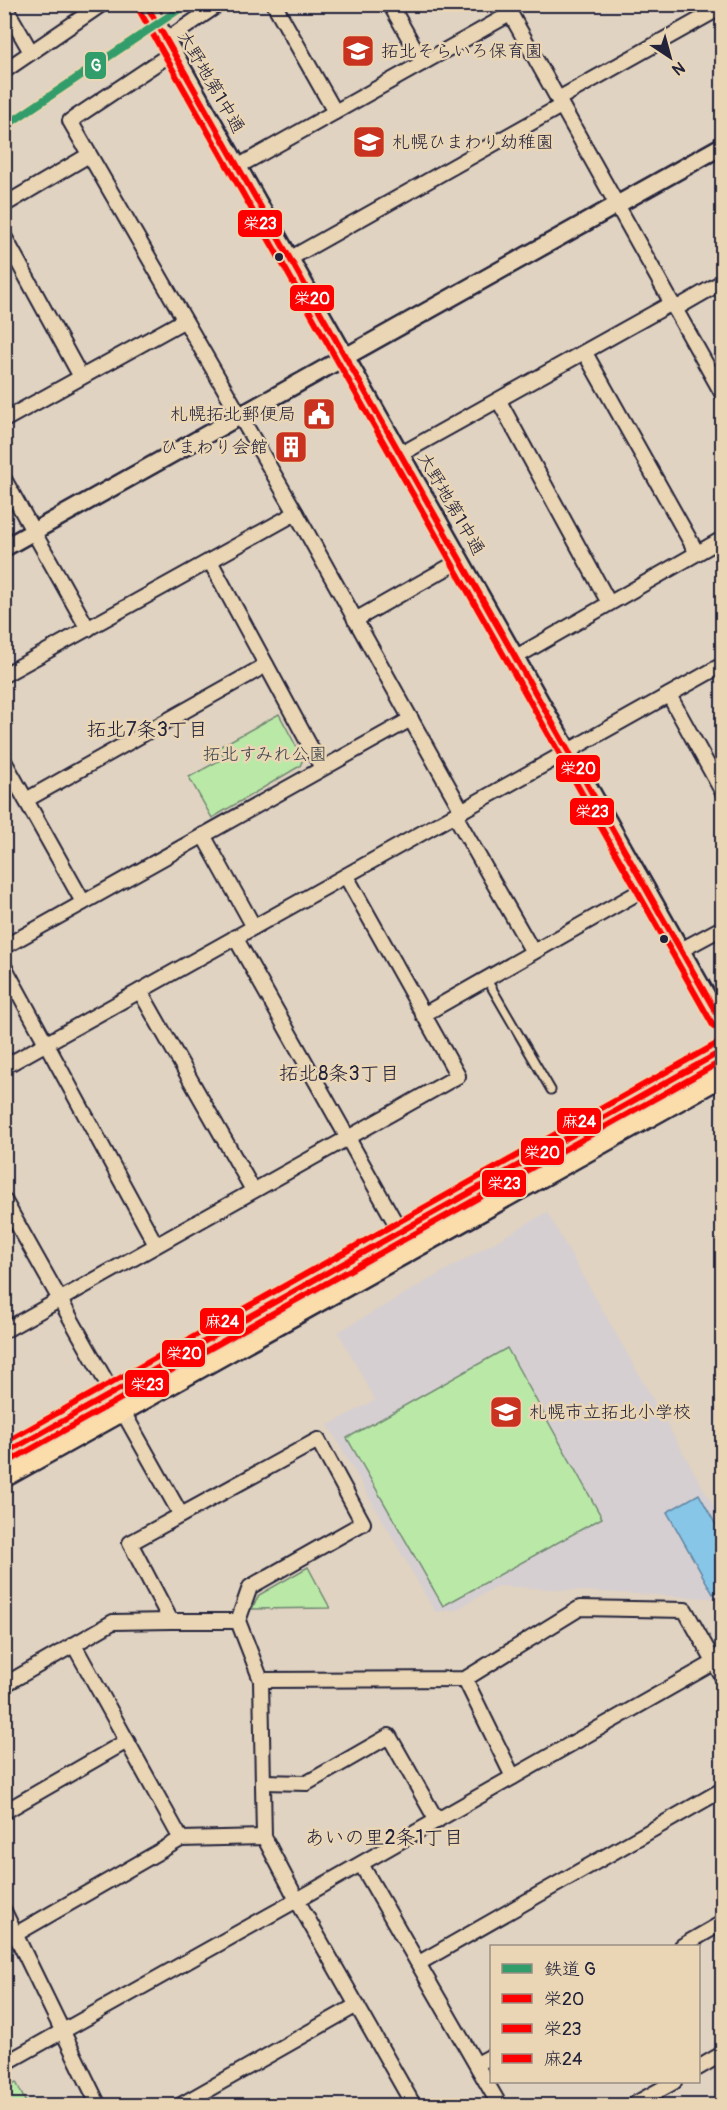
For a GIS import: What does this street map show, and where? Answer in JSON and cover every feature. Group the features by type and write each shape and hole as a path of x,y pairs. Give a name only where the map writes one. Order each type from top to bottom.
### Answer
{"main road":[{"path":"4,1476 118,1401 400,1231 723,1051"},
{"path":"4,1454 118,1401 723,1075"}],"street":[{"path":"4,71 102,4"},
{"name":"大野地第1中通","path":"146,4 723,1023"},
{"path":"219,4 169,47 70,121 356,620 411,719 458,813 533,952"},
{"path":"274,4 335,112"},
{"path":"390,4 423,63"},
{"path":"4,5 31,52"},
{"path":"289,258 723,7"},
{"path":"237,167 423,63 508,9 723,393"},
{"path":"4,548 723,146"},
{"path":"4,205 89,155"},
{"path":"4,236 81,377"},
{"path":"400,454 673,306 723,282"},
{"path":"4,420 183,321"},
{"path":"585,353 697,553"},
{"path":"499,401 609,603"},
{"path":"4,479 88,629"},
{"path":"4,675 296,513"},
{"path":"516,657 723,539"},
{"path":"356,620 461,560"},
{"path":"210,561 322,768"},
{"path":"26,800 266,664"},
{"path":"4,1067 723,665"},
{"path":"669,695 723,791"},
{"path":"4,947 411,719"},
{"path":"4,761 83,902"},
{"path":"202,835 254,927"},
{"path":"4,1331 458,1076 346,876"},
{"path":"423,1015 646,888"},
{"path":"681,950 723,928"},
{"path":"235,937 400,1231"},
{"path":"4,966 156,1245"},
{"path":"140,991 252,1190"},
{"path":"4,1200 182,1515"},
{"path":"171,1621 130,1543 318,1440 363,1523 250,1587 238,1621 261,1680 264,1837 297,1900 414,2106"},
{"path":"261,1680 465,1679 580,1608 686,1610 723,1676"},
{"path":"4,1685 113,1622 238,1621"},
{"path":"74,1645 182,1839"},
{"path":"4,2064 715,1662"},
{"path":"465,1679 513,1777"},
{"path":"263,1782 307,1783 389,1737 437,1821"},
{"path":"4,1812 127,1741"},
{"path":"420,1963 723,1790"},
{"path":"16,1934 182,1839 264,1837"},
{"path":"361,1864 420,1963 500,2106"},
{"path":"4,1911 99,2106"},
{"path":"685,1945 723,1923"},
{"path":"179,2106 357,2005"},
{"path":"700,2067 723,2054"},
{"path":"477,2064 490,2057"},
{"path":"631,2106 672,2083"}],"lane":[{"path":"486,978 551,1090"}],"shaded area":[{"name":"札幌市立拓北小学校","path":"547,1212 722,1521 722,1599 497,1586 456,1610 435,1612 328,1425 375,1400 338,1332"}],"green space":[{"name":"拓北すみれ公園","path":"279,714 303,759 300,766 212,818 189,777 224,758 219,747"},
{"path":"507,1348 602,1518 443,1606 347,1438"},
{"path":"308,1567 330,1608 252,1609 259,1595"},
{"path":"16,2082 27,2105 5,2105 5,2088"}],"water":[{"path":"699,1494 722,1536 722,1589 713,1594 667,1512"}],"rail line":[{"name":"G","path":"4,127 187,4"}],"transit line":[{"name":"栄20","path":"146,4 722,1023"},
{"name":"栄23","path":"138,8 714,1027"},
{"name":"麻24","path":"4,1443 718,1043"},
{"name":"栄20","path":"4,1454 722,1051"},
{"name":"栄23","path":"8,1462 722,1061"}],"place":[{"name":"拓北そらいろ保育園","path":"358,51"},
{"name":"札幌ひまわり幼稚園","path":"369,142"},
{"name":"札幌拓北郵便局","path":"319,414"},
{"name":"ひまわり会館","path":"291,447"},
{"name":"札幌市立拓北小学校","path":"506,1412"}],"district":[{"name":"拓北7条3丁目","path":"147,729"},
{"name":"拓北8条3丁目","path":"339,1073"},
{"name":"あいの里2条1丁目","path":"384,1837"}]}
